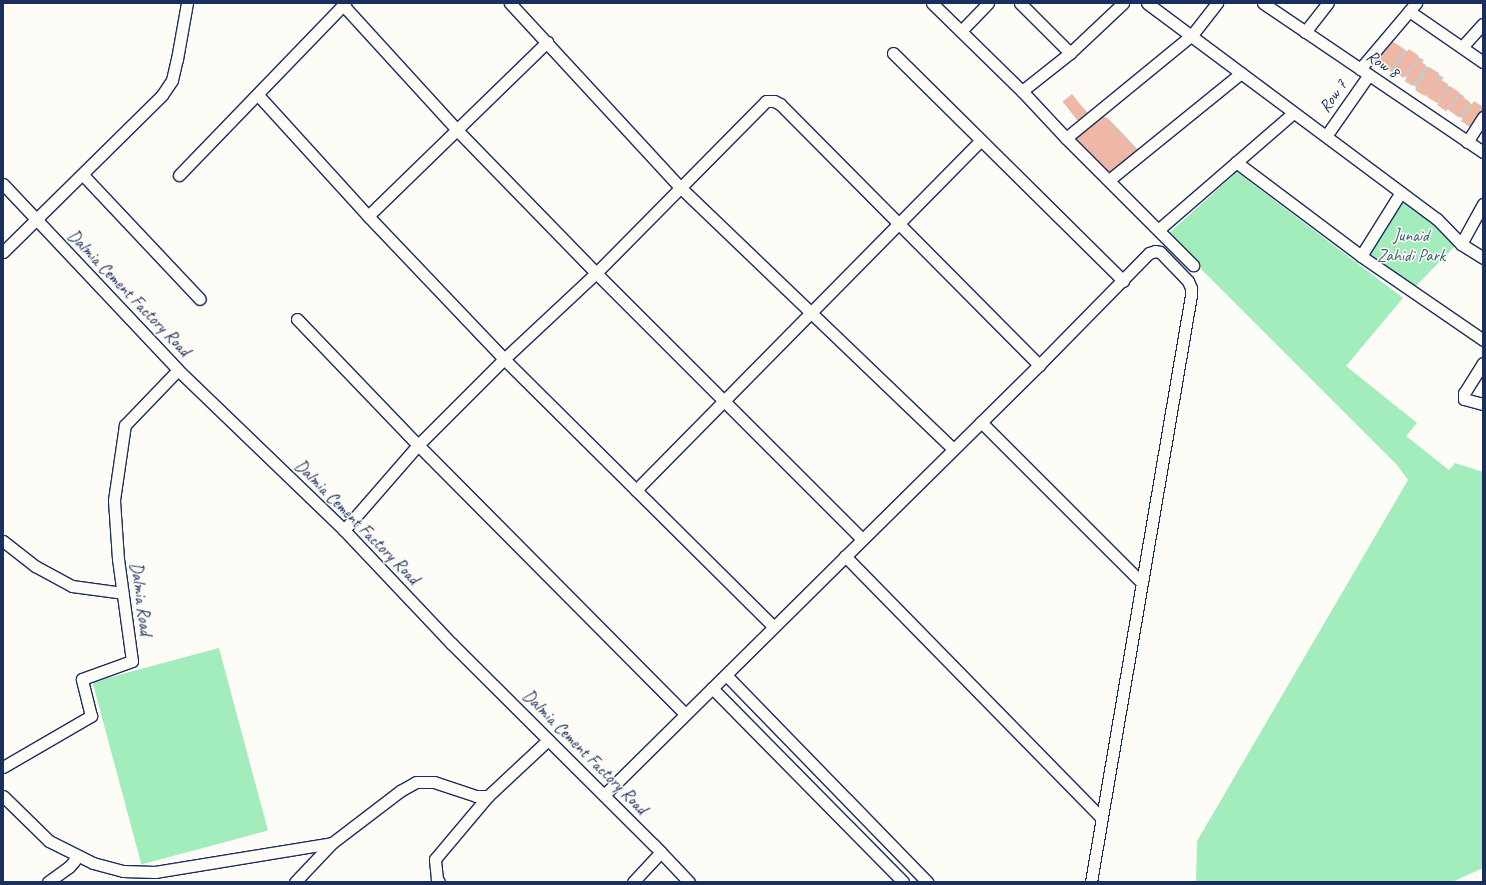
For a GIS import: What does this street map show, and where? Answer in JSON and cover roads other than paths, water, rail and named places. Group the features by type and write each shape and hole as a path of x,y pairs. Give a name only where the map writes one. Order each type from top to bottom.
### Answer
{"street":[{"path":"3,252 83,175 162,95 172,80 187,3"},
{"path":"510,3 681,188 953,449"},
{"path":"932,3 1022,91 1066,138 1193,265"},
{"path":"961,31 988,3"},
{"path":"1020,3 1070,53"},
{"path":"1022,91 1070,53 1123,3"},
{"path":"1147,3 1192,35 1293,113 1437,219 1460,244 1483,258"},
{"path":"1066,138 1192,35 1217,3"},
{"name":"Row 8","path":"1264,3 1483,152"},
{"path":"1305,32 1328,3"},
{"path":"179,174 258,95 344,4 457,130 596,273 862,539"},
{"path":"1412,7 1462,48 1483,62"},
{"name":"Row 7","path":"1326,136 1364,72 1412,7"},
{"path":"1462,48 1483,24"},
{"path":"368,216 547,42"},
{"path":"893,53 1123,281"},
{"path":"1109,180 1241,73"},
{"path":"258,95 368,216 504,359 773,626"},
{"path":"344,530 418,445 504,359 596,273 766,101 774,101 780,104 1039,365"},
{"path":"1158,230 1293,113"},
{"path":"1467,142 1483,117"},
{"path":"636,490 981,140"},
{"path":"1236,162 1361,256 1483,340"},
{"path":"83,175 200,299"},
{"name":"Dalmia Cement Factory Road","path":"3,184 36,221 178,370 344,530 451,643 661,852 689,882"},
{"path":"1361,256 1401,192"},
{"path":"1460,244 1483,204"},
{"path":"604,795 726,675 773,626 1039,365 1149,253 1155,251 1160,252 1165,257 1188,281 1191,288 1100,817 1091,882"},
{"path":"297,319 418,445 685,714"},
{"path":"1483,363 1464,393 1464,399 1483,404"},
{"name":"Dalmia Road","path":"3,767 91,716 82,679 132,661 118,559 114,500 125,425 178,370"},
{"path":"981,422 1141,582"},
{"path":"4,542 35,566 72,586 123,592"},
{"path":"845,556 1100,817"},
{"path":"726,675 927,882"},
{"path":"712,688 904,882"},
{"path":"758,735 772,722"},
{"path":"439,882 437,879 435,859 488,796 548,740"},
{"path":"296,882 332,843 400,791 416,782 434,782 476,796 488,796"},
{"path":"3,796 49,841 93,863 123,871 155,872 332,843"},
{"path":"633,882 661,852"},
{"path":"48,882 69,867 76,855"}],"park label":[{"name":"Junaid Zahidi Park","path":"1411,246"}]}
